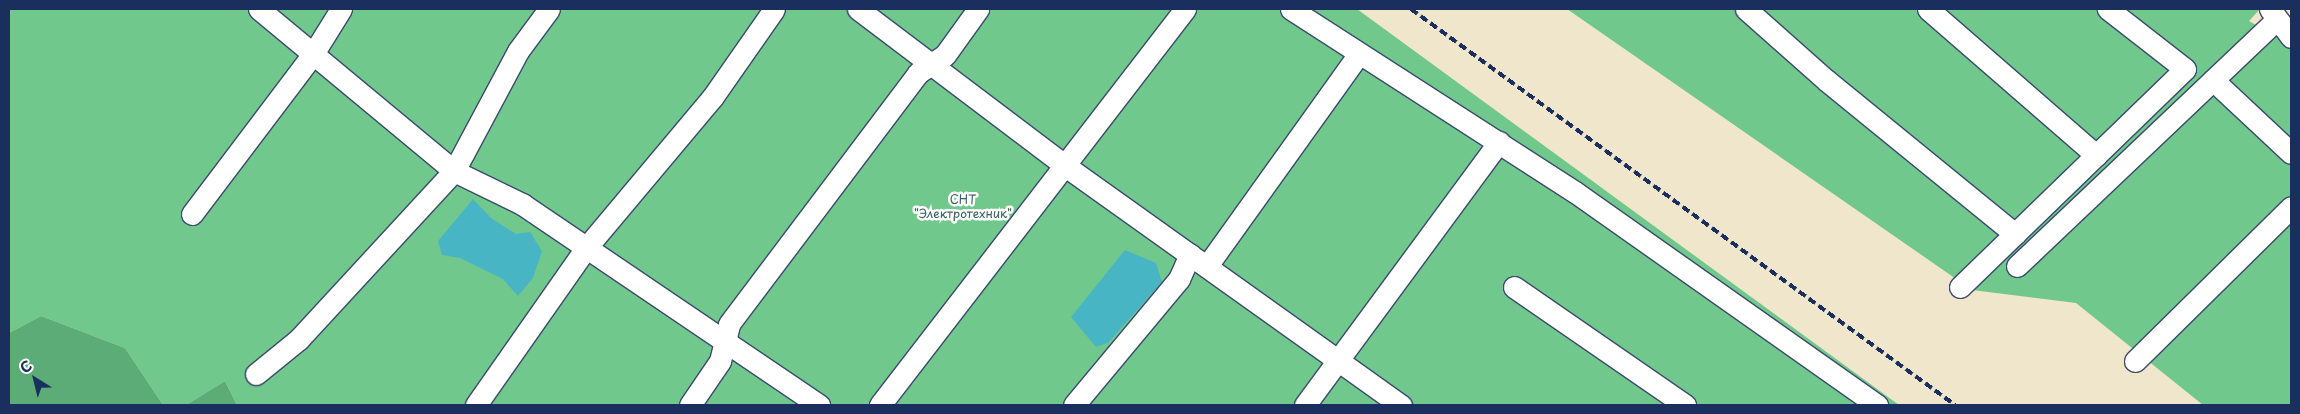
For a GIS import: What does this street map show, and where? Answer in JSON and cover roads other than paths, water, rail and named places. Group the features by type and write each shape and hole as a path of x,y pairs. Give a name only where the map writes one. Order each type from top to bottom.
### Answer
{"street":[{"path":"259,9 454,172 522,204 819,405"},
{"path":"192,214 313,54 341,9"},
{"path":"256,374 299,339 454,172 518,51 550,9"},
{"path":"476,405 586,248 712,98 774,9"},
{"path":"858,9 1064,165 1401,405"},
{"path":"690,405 720,361 724,342 735,316 918,73 945,55 978,9"},
{"path":"880,405 1185,9"},
{"path":"1291,9 1358,54 1575,192 1877,405"},
{"path":"1746,9 1826,80 2014,234"},
{"path":"1928,9 2096,155"},
{"path":"1960,287 2185,69 2108,9"},
{"path":"2017,266 2213,80 2273,14 2291,37"},
{"path":"1074,405 1179,279 1198,260 1358,54"},
{"path":"2213,80 2291,153"},
{"path":"1305,405 1499,142"},
{"path":"2135,361 2291,207"},
{"path":"1514,287 1685,405"}],"water":[{"path":"473,199 491,218 516,234 530,232 542,251 533,278 518,296 503,279 460,258 442,255 438,241"},
{"path":"1125,250 1156,263 1162,282 1108,343 1096,347 1071,317"}],"railway":[{"path":"1411,9 1955,405"}],"park label":[{"name":"СНТ \"Электротехник\"","path":"963,207"}]}
